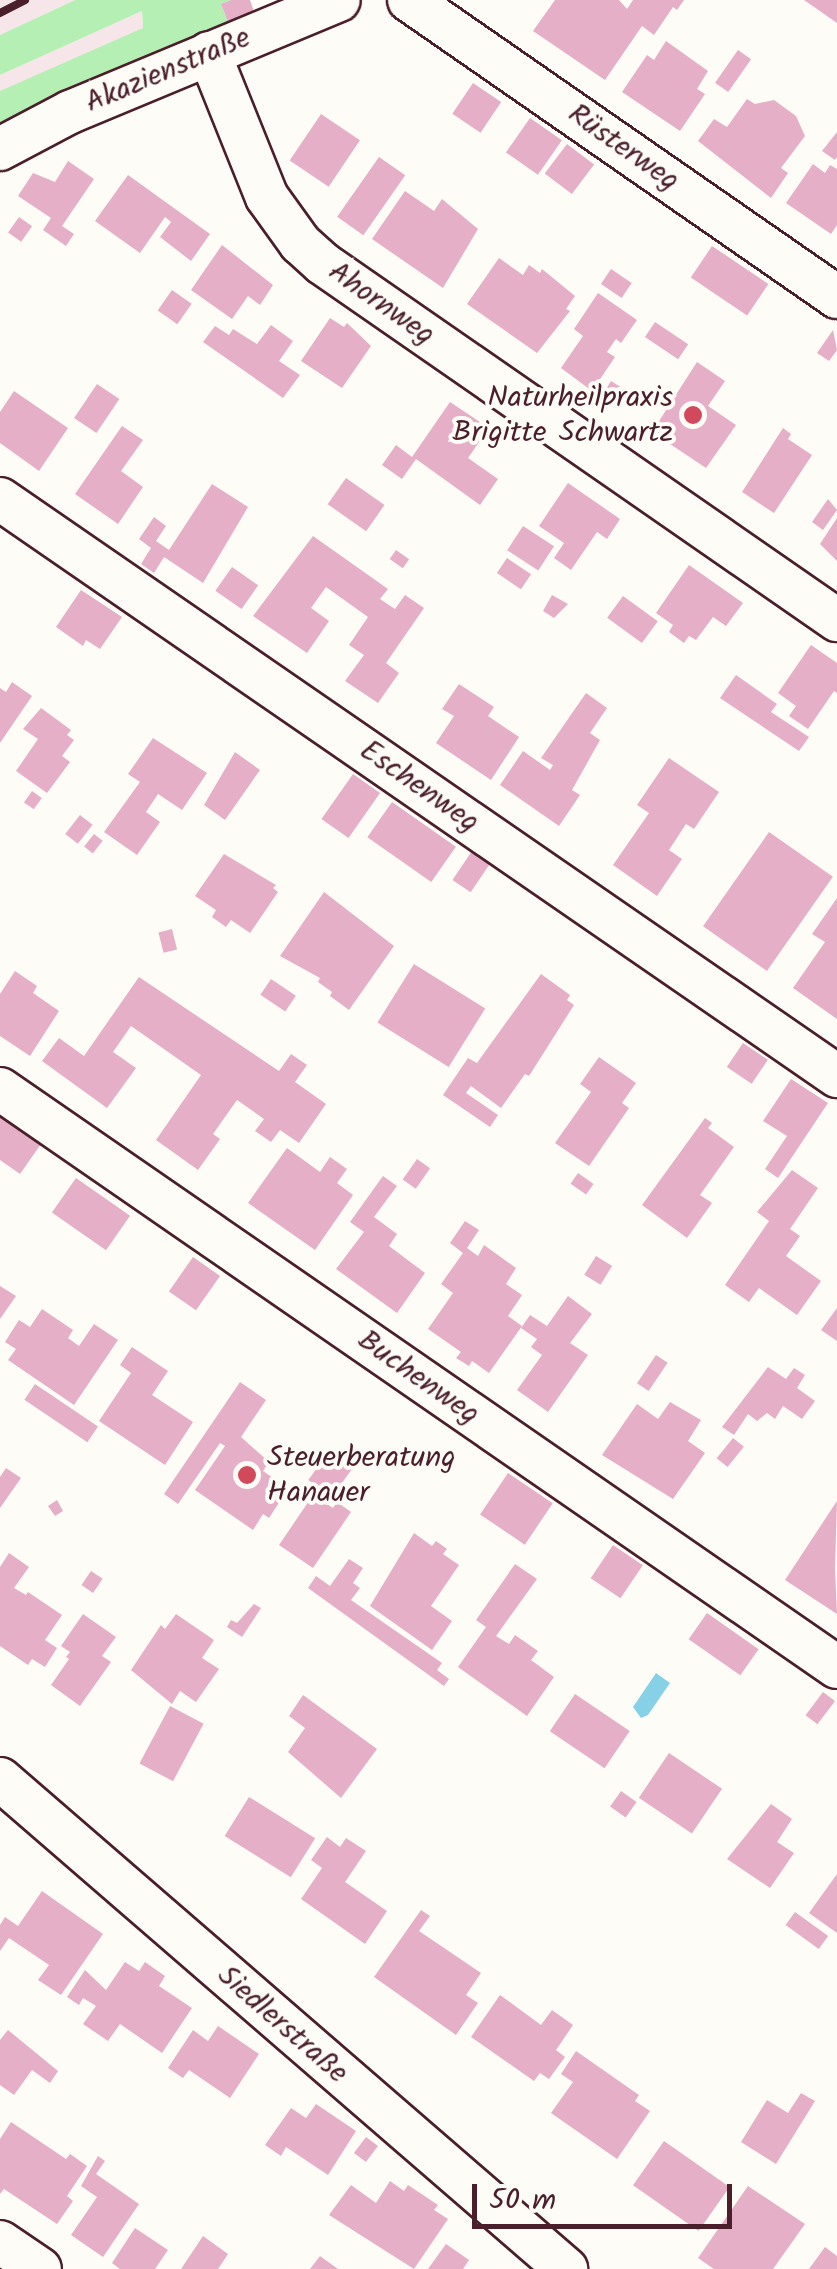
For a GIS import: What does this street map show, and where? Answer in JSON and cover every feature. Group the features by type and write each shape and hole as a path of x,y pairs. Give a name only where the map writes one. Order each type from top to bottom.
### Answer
{"street":[{"name":"Akazienstraße","path":"0,148 70,112 339,0"},
{"name":"Rüsterweg","path":"408,0 837,297"},
{"name":"Ahornweg","path":"209,53 267,197 300,244 837,620"},
{"name":"Eschenweg","path":"0,499 837,1076"},
{"name":"Buchenweg","path":"0,1089 837,1667"},
{"name":"Siedlerstraße","path":"0,1779 566,2269"},
{"path":"0,2242 40,2269"}],"shaded area":[{"path":"0,0 75,0 0,35"},
{"path":"142,11 143,28 0,91 0,75"}],"green space":[{"path":"75,0 231,0 221,4 228,22 0,132 0,91 143,28 142,11 0,75 0,35"}],"water":[{"path":"656,1673 670,1683 648,1715 641,1718 633,1707"}],"building":[{"path":"250,0 254,12 228,22 221,4"},
{"path":"555,0 619,0 627,9 633,0 684,0 677,10 673,7 654,35 642,26 605,80 533,31"},
{"path":"804,0 837,0 837,23"},
{"path":"666,41 708,71 697,89 705,94 680,131 622,92 647,55 654,60"},
{"path":"738,50 751,59 728,92 715,83"},
{"path":"473,83 501,102 480,133 452,114"},
{"path":"747,99 755,104 774,100 796,116 805,136 781,168 788,173 771,198 698,141 714,119 727,127"},
{"path":"321,114 360,140 329,187 290,160"},
{"path":"530,118 562,140 538,175 506,152"},
{"path":"837,132 837,157 835,160 822,151"},
{"path":"567,144 594,164 572,194 545,174"},
{"path":"379,157 405,175 363,235 337,217"},
{"path":"68,161 94,179 62,226 74,234 66,246 43,230 51,218 18,196 33,173 55,182"},
{"path":"813,164 825,173 830,165 837,169 837,225 831,234 786,203"},
{"path":"128,175 210,234 191,261 160,237 171,222 165,217 140,253 95,221"},
{"path":"405,191 434,211 442,199 478,229 443,288 372,239"},
{"path":"19,217 32,226 21,242 8,233"},
{"path":"222,245 273,285 260,305 248,296 232,319 191,290"},
{"path":"712,246 768,284 747,316 691,278"},
{"path":"499,258 523,275 529,265 540,273 542,269 575,296 566,309 570,311 537,353 467,304"},
{"path":"611,269 632,283 622,298 601,284"},
{"path":"172,290 192,304 177,324 158,310"},
{"path":"598,293 637,320 621,343 616,339 607,352 615,357 592,391 561,368 583,336 574,329"},
{"path":"330,318 344,327 347,323 371,346 342,388 301,361"},
{"path":"655,322 688,344 678,359 645,337"},
{"path":"271,325 293,341 279,361 300,375 283,398 203,342 215,326 229,335 233,329 257,344"},
{"path":"833,330 837,350 829,361 817,353"},
{"name":"Naturheilpraxis Brigitte Schwartz","path":"697,362 725,381 708,406 736,425 706,468 652,432"},
{"path":"611,381 622,388 609,408 598,401"},
{"path":"97,384 119,399 96,433 74,418"},
{"path":"14,391 68,428 39,471 0,443 0,412"},
{"path":"450,402 489,428 468,458 498,479 480,505 416,459 402,479 382,465 396,445 412,457"},
{"path":"122,426 143,440 121,471 143,487 118,524 75,494"},
{"path":"783,428 791,434 788,439 812,455 774,513 742,492"},
{"path":"346,478 385,505 366,531 328,504"},
{"path":"568,483 620,519 607,539 597,532 571,570 554,558 564,543 539,526"},
{"path":"212,484 248,507 203,583 164,557 154,573 141,564 151,548 139,539 154,517 166,526 156,541 169,550"},
{"path":"828,499 837,510 823,530 812,522"},
{"path":"837,518 837,561 820,544"},
{"path":"523,526 554,546 538,570 507,550"},
{"path":"313,536 388,589 380,599 395,609 405,595 424,608 386,663 399,673 378,703 345,681 364,655 349,645 368,617 326,587 311,608 329,621 307,653 253,616"},
{"path":"396,550 409,559 403,568 390,559"},
{"path":"507,558 531,574 521,589 497,573"},
{"path":"689,565 743,603 726,626 713,617 696,640 689,636 684,643 669,632 673,625 656,613"},
{"path":"232,567 258,585 242,609 215,591"},
{"path":"81,590 122,617 100,649 86,640 83,646 56,627"},
{"path":"552,595 568,604 554,618 543,611"},
{"path":"623,596 658,621 642,643 607,618"},
{"path":"811,645 837,663 837,693 834,691 808,729 789,716 796,706 778,693"},
{"path":"736,675 777,704 771,712 809,737 799,751 720,698"},
{"path":"12,682 32,696 0,743 0,688 6,692"},
{"path":"459,684 494,707 488,716 519,737 491,780 436,743 454,716 442,709"},
{"path":"586,693 607,708 590,733 600,740 572,790 580,795 559,826 500,785 523,751 550,770 553,765 541,758"},
{"path":"41,708 71,730 67,735 74,740 62,756 70,762 47,793 16,771 38,739 23,729"},
{"path":"153,738 207,773 182,810 158,794 146,812 160,822 137,855 104,832 140,782 128,774"},
{"path":"235,752 260,770 225,820 204,805"},
{"path":"669,758 719,792 694,829 686,824 669,850 682,859 657,896 613,865 649,813 637,805"},
{"path":"353,774 380,793 348,838 321,819"},
{"path":"32,791 42,798 34,809 24,802"},
{"path":"392,802 456,847 431,882 367,837"},
{"path":"80,815 93,825 78,844 65,834"},
{"path":"769,832 833,877 767,971 703,926"},
{"path":"94,834 103,841 93,853 84,847"},
{"path":"472,851 490,863 471,892 452,880"},
{"path":"224,854 276,885 273,888 278,892 250,933 231,920 226,927 212,917 216,910 195,896"},
{"path":"324,892 394,946 349,1010 330,996 332,992 318,982 320,978 280,956"},
{"path":"837,898 837,1019 793,988 825,942 812,934"},
{"path":"172,929 177,949 163,953 158,932"},
{"path":"414,964 485,1009 449,1067 377,1023"},
{"path":"15,971 37,986 33,993 59,1011 30,1056 0,1036 0,994"},
{"path":"541,974 570,995 567,1000 574,1005 529,1076 525,1074 501,1108 471,1086 466,1093 498,1115 490,1127 443,1095 468,1058 477,1063"},
{"path":"139,977 279,1071 291,1054 307,1065 295,1082 326,1104 299,1143 280,1130 271,1142 255,1131 264,1119 237,1100 213,1134 220,1139 198,1170 156,1140 201,1075 131,1026 113,1052 136,1068 107,1108 42,1061 59,1038 84,1056"},
{"path":"271,979 296,996 285,1012 260,995"},
{"path":"743,1043 768,1060 752,1084 727,1067"},
{"path":"599,1057 636,1083 622,1103 629,1108 589,1166 555,1143 591,1092 580,1084"},
{"path":"791,1079 828,1103 778,1178 765,1169 787,1136 763,1121"},
{"path":"0,1116 41,1144 20,1174 0,1160"},
{"path":"705,1118 712,1123 708,1128 734,1147 700,1195 712,1203 687,1238 642,1205"},
{"path":"287,1148 320,1172 330,1157 347,1169 337,1183 353,1195 315,1250 248,1203"},
{"path":"417,1159 430,1168 416,1189 403,1179"},
{"path":"792,1170 818,1188 790,1229 800,1236 786,1256 821,1281 797,1315 759,1288 749,1302 725,1285 769,1221 757,1212"},
{"path":"578,1173 594,1184 586,1195 571,1184"},
{"path":"383,1176 397,1186 374,1217 397,1234 389,1246 425,1273 397,1313 336,1269 364,1232 350,1222"},
{"path":"76,1178 130,1216 106,1250 52,1212"},
{"path":"465,1221 479,1230 467,1248 478,1256 484,1245 516,1268 506,1284 522,1295 508,1316 522,1326 489,1373 472,1361 469,1366 456,1358 461,1352 428,1329 453,1293 441,1284 463,1253 450,1243"},
{"path":"596,1256 612,1266 600,1285 584,1275"},
{"path":"193,1257 220,1276 196,1310 169,1291"},
{"path":"0,1286 16,1296 0,1319"},
{"path":"568,1296 592,1314 570,1343 588,1355 548,1412 517,1390 542,1355 531,1347 537,1339 521,1328 530,1315 547,1326"},
{"path":"837,1308 837,1341 821,1330"},
{"path":"42,1309 73,1330 68,1338 79,1346 94,1324 118,1340 74,1405 8,1360 16,1349 5,1342 19,1320 30,1327"},
{"path":"132,1347 168,1371 152,1395 193,1422 165,1465 99,1421 131,1373 120,1365"},
{"path":"656,1355 668,1363 649,1391 637,1383"},
{"path":"768,1367 786,1379 794,1368 805,1375 797,1388 815,1401 802,1419 783,1406 775,1419 767,1413 757,1421 748,1414 734,1435 722,1427"},
{"path":"240,1382 266,1400 241,1437 269,1462 263,1471 283,1485 277,1494 282,1498 269,1518 263,1514 253,1530 195,1490 225,1446 220,1443 178,1504 164,1494"},
{"path":"35,1384 98,1426 87,1442 24,1400"},
{"path":"670,1402 701,1420 688,1441 705,1453 673,1499 602,1455 637,1404 658,1419"},
{"path":"733,1438 744,1447 728,1467 717,1458"},
{"path":"330,1450 353,1467 332,1497 308,1480"},
{"path":"6,1468 21,1478 0,1508 0,1477"},
{"path":"508,1473 553,1503 525,1545 480,1514"},
{"path":"313,1495 333,1508 337,1502 351,1512 313,1568 279,1545"},
{"path":"57,1500 63,1511 55,1516 48,1506"},
{"path":"837,1501 835,1569 837,1614 785,1580"},
{"path":"414,1533 432,1546 436,1541 447,1549 443,1554 459,1565 431,1606 452,1621 432,1650 370,1606"},
{"path":"613,1545 643,1565 620,1598 591,1578"},
{"path":"9,1553 29,1567 14,1588 26,1595 28,1592 62,1615 45,1640 57,1648 45,1667 32,1659 28,1665 0,1646 0,1567"},
{"path":"349,1559 363,1568 353,1583 360,1588 351,1600 442,1663 437,1670 449,1679 444,1686 308,1588 316,1576 330,1586"},
{"path":"515,1564 537,1579 496,1636 509,1644 515,1635 538,1651 531,1660 554,1677 527,1716 458,1667 486,1627 476,1620"},
{"path":"91,1571 103,1579 93,1593 81,1585"},
{"path":"254,1604 261,1608 242,1637 227,1627 231,1620 237,1623"},
{"path":"707,1613 759,1649 740,1675 689,1639"},
{"path":"83,1614 116,1637 102,1656 111,1662 80,1706 51,1685 69,1659 66,1657 70,1652 61,1646"},
{"path":"176,1614 214,1640 202,1658 219,1669 196,1702 180,1691 172,1704 131,1670 161,1625 165,1629"},
{"path":"823,1692 835,1701 818,1724 806,1715"},
{"path":"575,1694 630,1731 605,1768 550,1731"},
{"path":"303,1695 377,1749 341,1798 288,1752 305,1728 289,1716"},
{"path":"170,1706 204,1724 173,1781 139,1763"},
{"path":"669,1753 722,1789 692,1834 639,1798"},
{"path":"621,1791 637,1802 626,1817 610,1807"},
{"path":"249,1797 315,1838 291,1877 225,1836"},
{"path":"771,1804 792,1819 777,1842 794,1853 770,1888 727,1859"},
{"path":"327,1837 340,1847 346,1838 366,1851 345,1882 387,1911 365,1944 301,1899 322,1868 311,1860"},
{"path":"837,1874 837,1933 809,1913"},
{"path":"42,1891 103,1934 61,1995 38,1980 49,1965 9,1938 0,1951 0,1925 5,1917 18,1926"},
{"path":"421,1910 430,1916 419,1931 481,1973 466,1995 478,2003 456,2035 374,1977"},
{"path":"795,1912 828,1936 819,1949 786,1925"},
{"path":"125,1962 139,1971 145,1962 165,1976 159,1986 192,2008 162,2053 120,2024 108,2041 83,2024 96,2006 83,1998 79,2005 67,1997 85,1970 106,1990"},
{"path":"500,1995 541,2025 552,2010 573,2025 556,2050 565,2057 549,2079 540,2073 534,2081 471,2037"},
{"path":"218,2026 259,2054 230,2098 189,2070 183,2078 168,2068 193,2030 208,2041"},
{"path":"8,2030 58,2071 50,2083 32,2070 14,2095 0,2085 0,2040"},
{"path":"576,2051 639,2095 635,2101 650,2111 617,2159 551,2113 573,2082 561,2074"},
{"path":"801,2093 815,2101 776,2164 741,2142 767,2100 788,2113"},
{"path":"316,2104 356,2131 328,2175 286,2147 281,2156 265,2145 291,2108 306,2118"},
{"path":"11,2122 66,2159 70,2154 87,2166 67,2196 73,2201 57,2224 4,2189 0,2194 0,2139"},
{"path":"366,2137 378,2146 366,2162 354,2153"},
{"path":"664,2141 730,2187 699,2231 633,2185"},
{"path":"98,2156 105,2161 96,2174 139,2204 103,2257 71,2235 97,2197 81,2186"},
{"path":"390,2181 404,2191 408,2185 438,2205 434,2210 448,2219 414,2269 329,2215 351,2185 376,2203"},
{"path":"748,2186 805,2224 773,2269 714,2269 698,2258"},
{"path":"135,2228 168,2250 155,2269 120,2269 112,2263"},
{"path":"203,2236 228,2254 218,2269 181,2269"},
{"path":"446,2244 469,2260 463,2269 428,2269"},
{"path":"825,2247 837,2256 837,2269 809,2269"},
{"path":"320,2256 338,2269 310,2269"}],"railway":[{"path":"0,13 25,0"}],"place":[{"name":"Naturheilpraxis Brigitte Schwartz","path":"693,415"},
{"name":"Steuerberatung Hanauer","path":"247,1475"}]}
